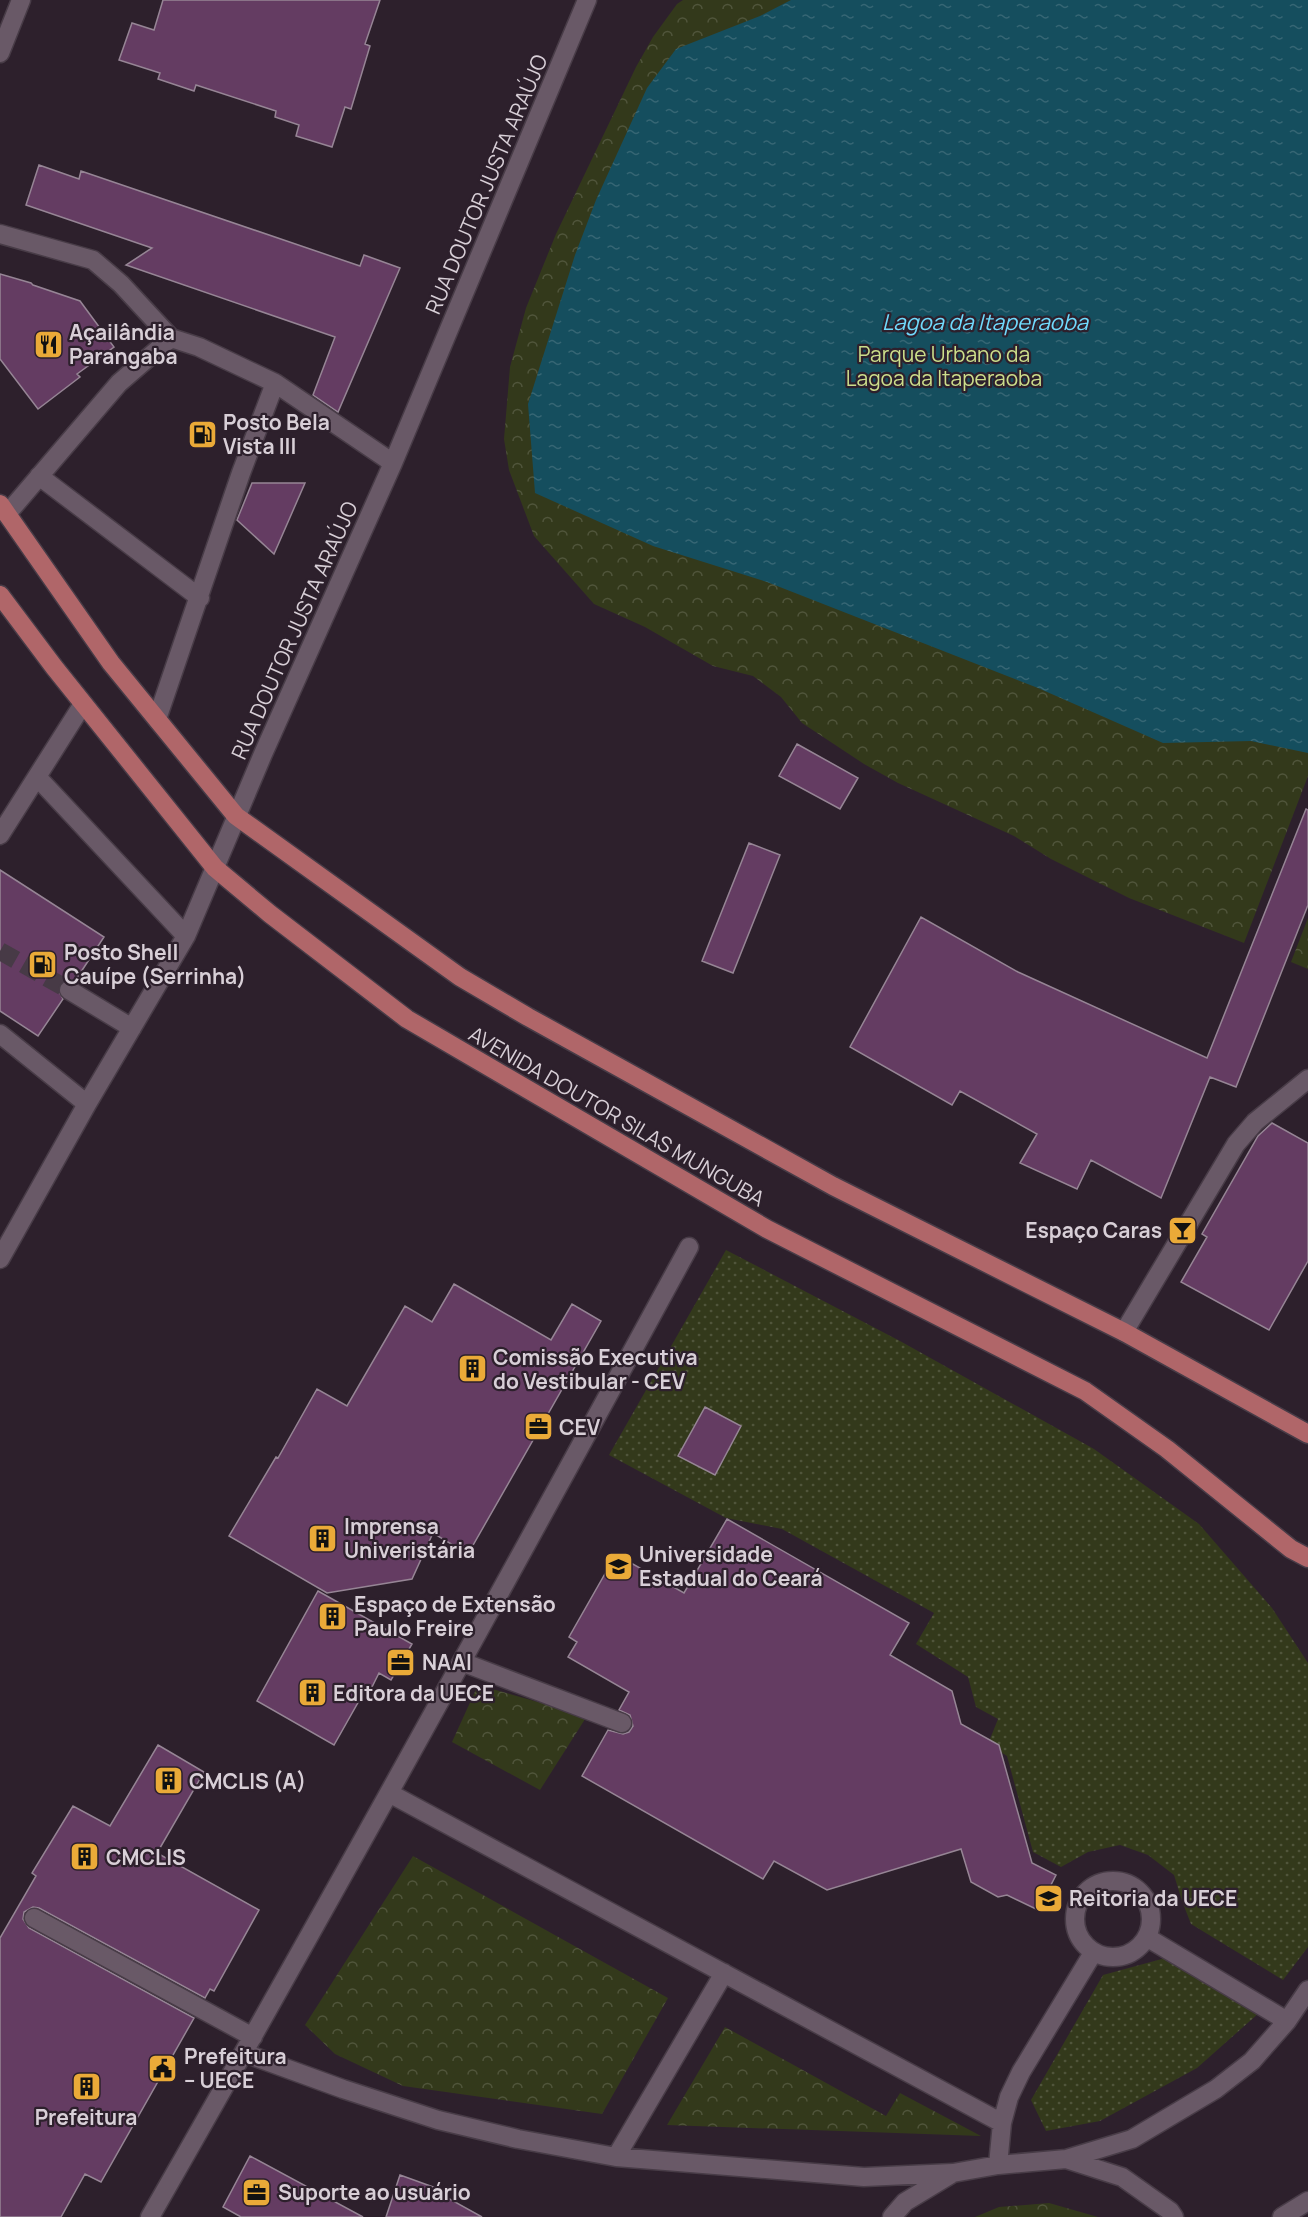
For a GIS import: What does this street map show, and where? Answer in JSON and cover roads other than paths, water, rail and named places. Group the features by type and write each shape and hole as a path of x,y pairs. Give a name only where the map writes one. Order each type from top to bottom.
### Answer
{"main road":[{"name":"AVENIDA DOUTOR SILAS MUNGUBA","path":"3,509 111,663 236,816 460,977 833,1186 1124,1332 1308,1434"},
{"name":"AVENIDA DOUTOR SILAS MUNGUBA","path":"0,595 83,704 215,868 270,914 407,1019 767,1229 1085,1391 1167,1449 1291,1550 1308,1558"}],"street":[{"path":"0,53 21,0"},
{"name":"RUA DOUTOR JUSTA ARAÚJO","path":"0,1259 87,1104 186,936 236,816 393,463 588,0"},
{"path":"0,234 93,260 122,284 171,338 199,347 275,383 393,463"},
{"path":"3,509 39,476 119,383 171,338"},
{"path":"157,719 275,383"},
{"path":"39,476 200,598"},
{"path":"0,835 83,704"},
{"path":"38,778 186,936"},
{"path":"69,990 132,1028"},
{"path":"0,1034 87,1104"},
{"path":"1124,1332 1236,1144 1255,1122 1308,1079"},
{"path":"150,2217 249,2045 462,1662 689,1247"},
{"path":"462,1662 621,1723"},
{"path":"389,1793 1002,2123"},
{"path":"1103,1881 1125,1882 1144,1895 1153,1916 1148,1938 1133,1953 1114,1958 1093,1953 1077,1936 1074,1914 1083,1893 1103,1881"},
{"path":"34,1918 249,2045 343,2089 438,2120 518,2139 616,2157 864,2177 953,2173 998,2165 1066,2159 1132,2139 1216,2089 1252,2061 1287,2021 1308,1990"},
{"path":"1148,1938 1287,2021"},
{"path":"998,2165 1002,2123 1009,2097 1021,2072 1093,1953"},
{"path":"616,2157 724,1973"},
{"path":"1066,2159 1122,2177 1170,2211 1174,2217"},
{"path":"892,2217 906,2202 953,2173"},
{"path":"1282,2217 1308,2201"}],"water":[{"name":"Lagoa da Itaperaoba","path":"791,0 1308,0 1308,753 1251,741 1163,743 1038,688 767,582 653,546 535,493 528,404 575,255 596,200 647,88 676,49 760,16"}],"tunnel":[{"path":"0,951 69,990"}],"place":[{"name":"Açailândia Parangaba","path":"48,344"},
{"name":"Posto Bela Vista III","path":"202,434"},
{"name":"Posto Shell Cauípe (Serrinha)","path":"43,964"},
{"name":"Espaço Caras","path":"1183,1230"},
{"name":"Comissão Executiva do Vestibular - CEV","path":"472,1369"},
{"name":"CEV","path":"538,1427"},
{"name":"Imprensa Univeristária","path":"323,1538"},
{"name":"Universidade Estadual do Ceará","path":"618,1566"},
{"name":"Espaço de Extensão Paulo Freire","path":"333,1616"},
{"name":"NAAI","path":"401,1662"},
{"name":"Editora da UECE","path":"312,1693"},
{"name":"CMCLIS (A)","path":"168,1781"},
{"name":"CMCLIS","path":"85,1857"},
{"name":"Reitoria da UECE","path":"1048,1898"},
{"name":"Prefeitura – UECE","path":"163,2068"},
{"name":"Prefeitura","path":"86,2086"},
{"name":"Suporte ao usuário","path":"257,2192"}],"park label":[{"name":"Parque Urbano da Lagoa da Itaperaoba","path":"944,366"}]}
